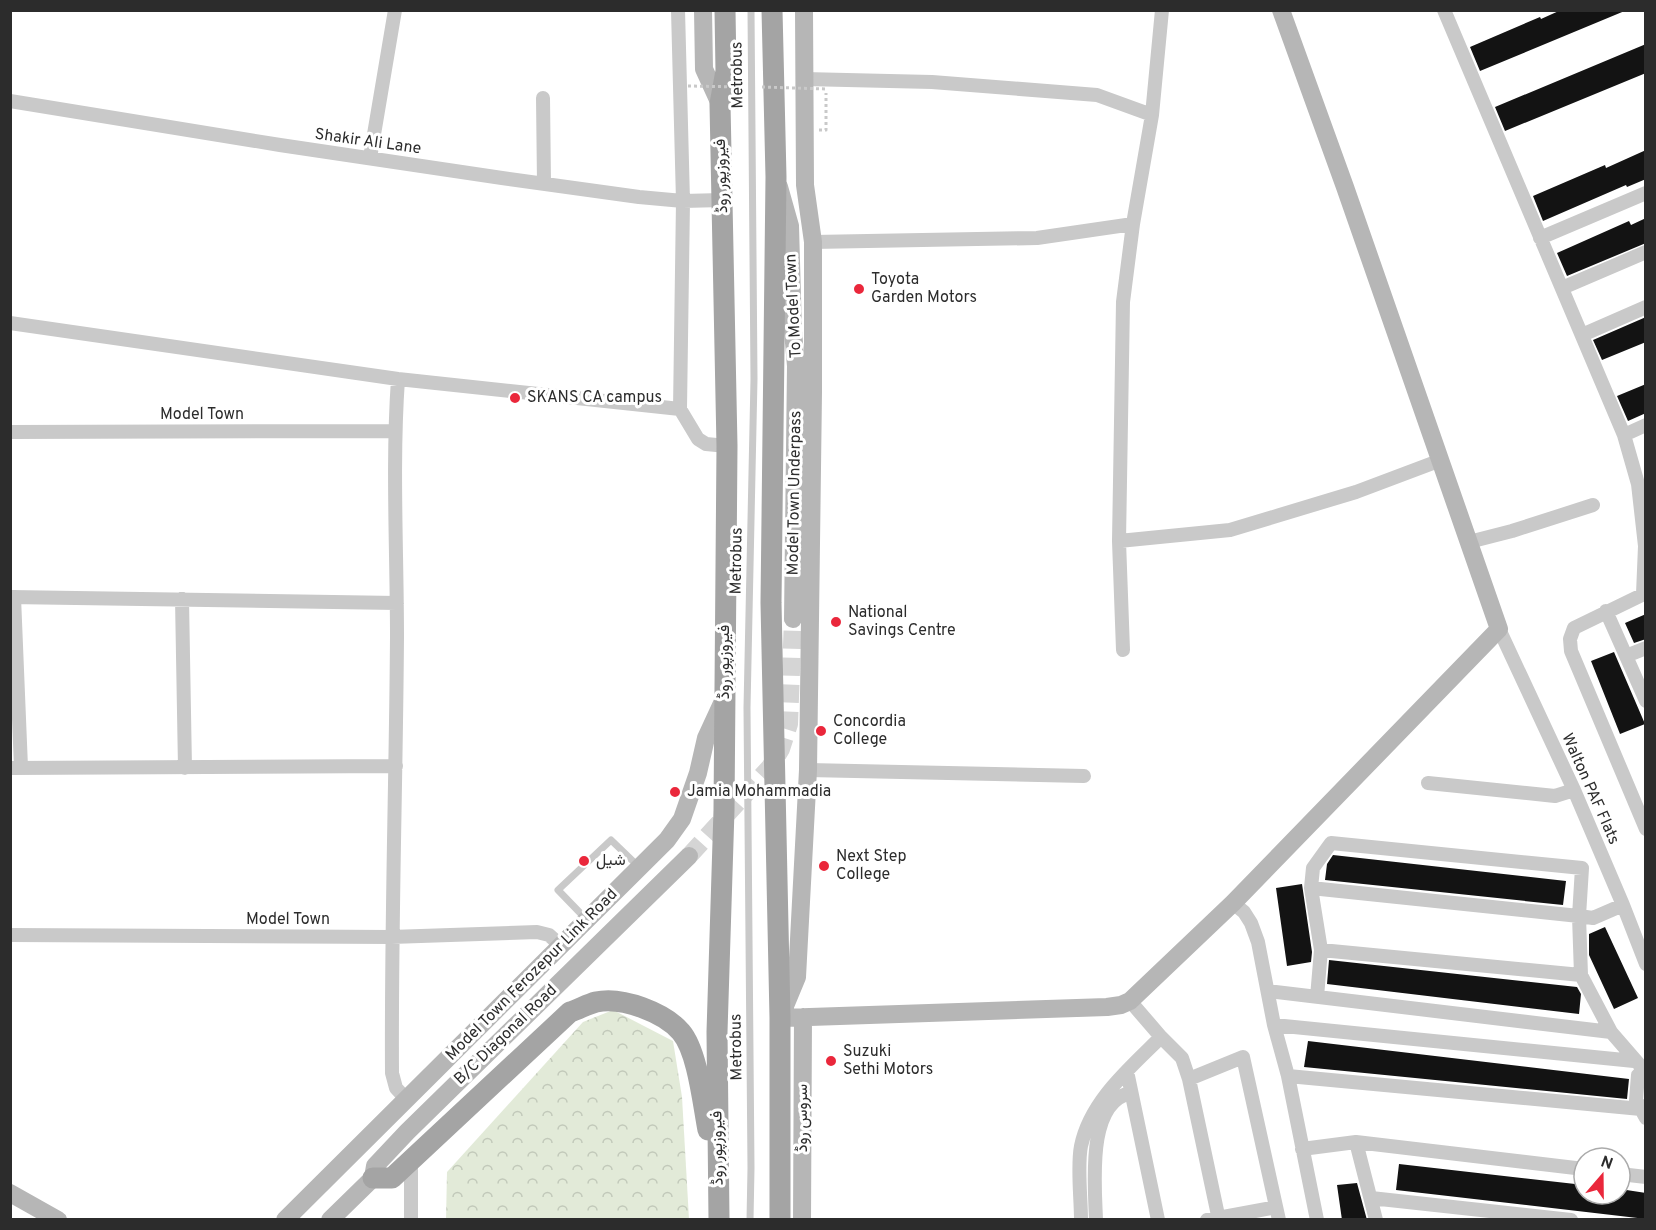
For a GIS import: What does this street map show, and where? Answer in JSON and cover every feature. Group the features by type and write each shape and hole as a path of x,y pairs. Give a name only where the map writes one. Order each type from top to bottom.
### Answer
{"main road":[{"name":"فیروزپور روڈ","path":"719,1220 717,1032 724,810 726,446 720,104 726,71 725,10"},
{"path":"772,10 776,177 771,603 780,1018 780,1220"},
{"path":"373,1178 392,1178 570,1012 597,1001 624,1002 645,1009 666,1020 682,1033 692,1054 698,1078 719,1187"}],"street":[{"path":"370,158 395,10"},
{"path":"678,10 683,201 680,409 698,439 706,444 726,446"},
{"name":"فیروزپور روڈ","path":"703,10 704,69 720,104"},
{"path":"804,10 805,185 813,242 807,770 797,977 780,1018 1107,1007 1130,1001 1233,903 1499,629 1281,10"},
{"path":"1123,650 1119,541 1123,302 1133,224 1152,115 1162,10"},
{"path":"1444,10 1642,482 1645,546 1644,593 1574,628 1570,639 1571,651 1646,829"},
{"path":"804,79 932,82 1097,95 1152,115"},
{"path":"543,98 544,184"},
{"name":"Shakir Ali Lane","path":"10,101 544,184 683,201 722,200"},
{"name":"To Model Town","path":"776,177 790,226 796,366"},
{"name":"To Model Town","path":"796,366 801,333 805,185"},
{"path":"1540,238 1646,193"},
{"path":"813,242 1037,238 1133,224"},
{"path":"1562,288 1646,252"},
{"path":"1582,335 1646,307"},
{"path":"10,323 398,379 680,409"},
{"name":"Model Town Underpass","path":"794,619 796,366"},
{"path":"398,379 394,431 397,603 396,766 391,937 392,1073 396,1088 407,1100"},
{"path":"1624,435 1646,425"},
{"name":"Model Town","path":"10,432 394,431"},
{"path":"1119,541 1230,530 1356,492 1441,460"},
{"path":"1469,542 1593,505"},
{"path":"396,766 16,767 12,597 397,603"},
{"path":"182,599 185,768"},
{"path":"1606,611 1646,701"},
{"name":"Walton PAF Flats","path":"1499,629 1574,790 1623,905 1640,935 1646,964"},
{"path":"1626,656 1646,648"},
{"name":"Model Town Ferozepur Link Road","path":"285,1220 667,840 682,819 698,774 706,738 725,697"},
{"path":"807,770 1084,776"},
{"path":"1428,783 1555,796 1574,790"},
{"path":"1317,997 1321,950 1311,888 1313,868 1331,843 1582,868 1579,916 1581,975 1611,1032 1641,1067"},
{"name":"B/C Diagonal Road","path":"330,1220 373,1178 375,1166 407,1132 688,856"},
{"path":"1311,888 1593,918 1623,905"},
{"path":"1233,903 1244,912 1255,933 1274,1025 1288,1076 1317,1220"},
{"name":"Model Town","path":"10,935 391,937 537,932 549,935 560,945"},
{"path":"1321,950 1581,975"},
{"path":"1268,991 1611,1032"},
{"path":"1130,1001 1182,1058 1189,1079 1215,1219 1278,1213 1243,1057 1189,1079"},
{"name":"سروس روڈ","path":"802,1220 803,1017"},
{"path":"1274,1025 1641,1067"},
{"path":"1081,1220 1080,1149 1085,1131 1106,1095 1161,1037"},
{"path":"1641,1067 1636,1100 1643,1114"},
{"path":"1124,1074 1128,1076 1158,1220"},
{"path":"1288,1076 1643,1114"},
{"path":"1096,1220 1094,1165 1096,1143 1109,1108 1117,1098 1131,1093"},
{"path":"1302,1149 1356,1142 1572,1169"},
{"path":"1356,1142 1376,1220"},
{"path":"411,1160 411,1220"},
{"path":"10,1193 58,1220"},
{"path":"1371,1198 1571,1220"}],"lane":[{"name":"Metrobus","path":"750,1220 747,708 754,379 751,10"},
{"path":"586,920 558,890 611,840 640,868"}],"path":[{"path":"826,89 826,130"}],"green space":[{"path":"613,1010 673,1041 682,1097 689,1219 446,1220 447,1172 583,1022"}],"building":[{"path":"1561,10 1627,10 1480,71 1470,47"},
{"path":"1646,44 1646,73 1505,131 1495,107"},
{"path":"1646,150 1646,179 1627,187 1626,185 1543,221 1533,196"},
{"path":"1646,218 1646,243 1567,276 1557,253 1629,221 1631,225"},
{"path":"1646,317 1646,342 1602,360 1593,340"},
{"path":"1646,384 1646,413 1628,421 1617,396"},
{"path":"1646,614 1646,639 1634,643 1625,623"},
{"path":"1614,652 1645,724 1620,734 1591,661"},
{"path":"1333,855 1566,881 1563,905 1325,880 1327,864"},
{"path":"1302,884 1312,952 1311,962 1287,966 1276,888"},
{"path":"1605,927 1638,998 1614,1009 1589,955 1589,934"},
{"path":"1329,960 1577,987 1581,994 1579,1014 1327,984"},
{"path":"1308,1041 1629,1079 1627,1099 1304,1067"},
{"path":"1399,1164 1572,1184 1572,1206 1632,1206 1632,1191 1646,1193 1646,1219 1396,1190"},
{"path":"1357,1183 1367,1220 1342,1220 1337,1185"}],"tunnel":[{"path":"689,856 770,767 781,749 789,724 793,619"}],"place":[{"name":"Toyota Garden Motors","path":"859,289"},
{"name":"SKANS CA campus","path":"515,398"},
{"name":"National Savings Centre","path":"836,622"},
{"name":"Concordia College","path":"821,731"},
{"name":"Jamia Mohammadia","path":"675,792"},
{"name":"شیل","path":"584,861"},
{"name":"Next Step College","path":"824,866"},
{"name":"Suzuki Sethi Motors","path":"831,1061"}]}
